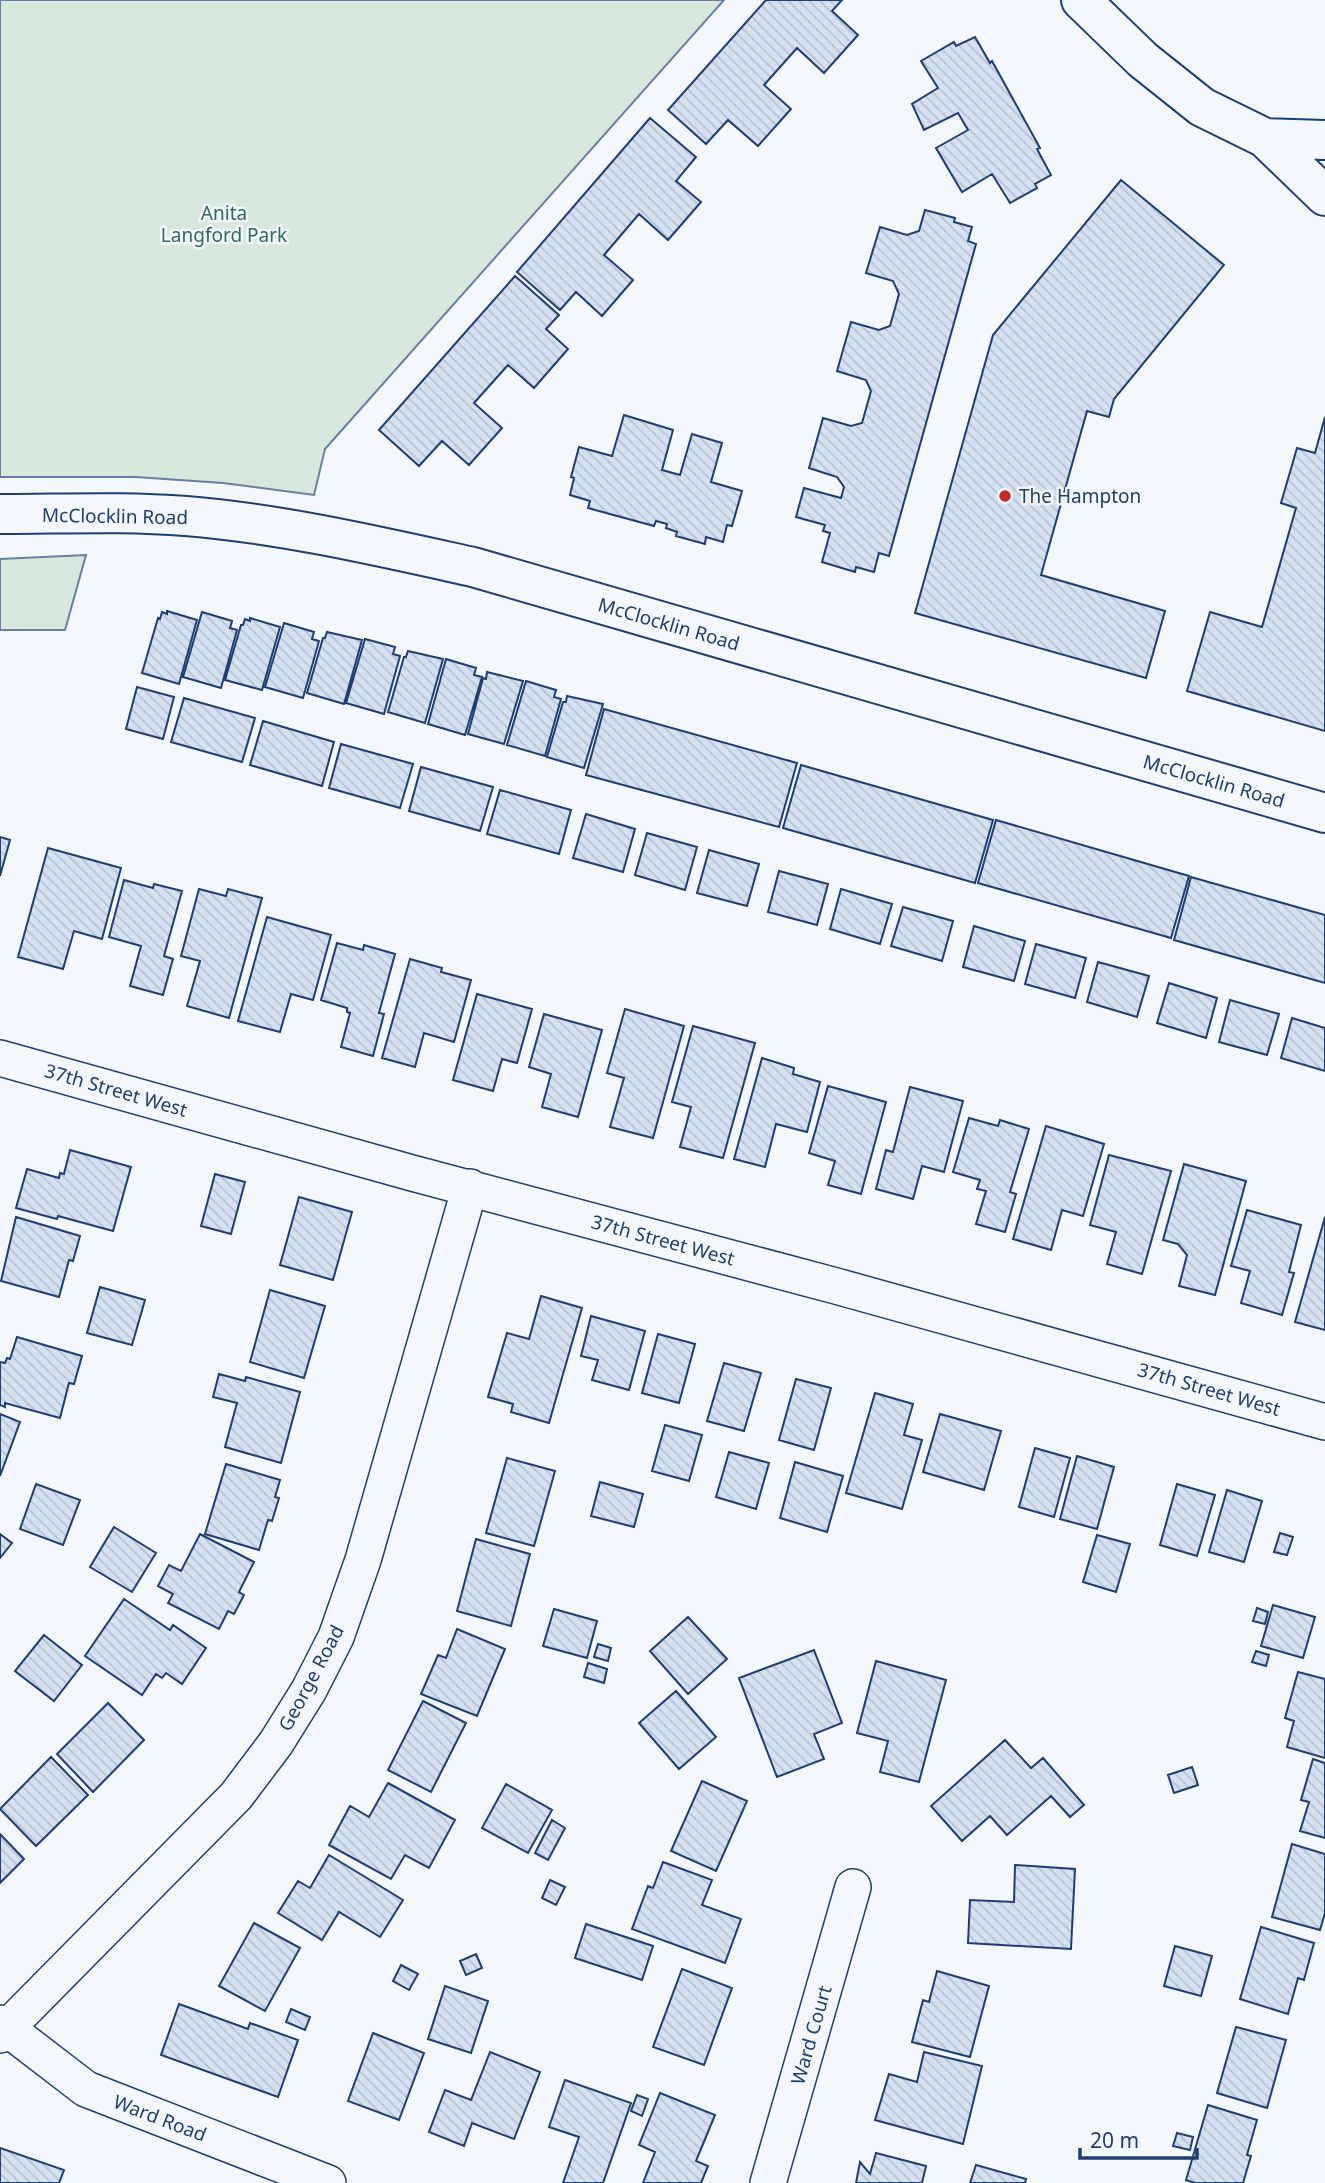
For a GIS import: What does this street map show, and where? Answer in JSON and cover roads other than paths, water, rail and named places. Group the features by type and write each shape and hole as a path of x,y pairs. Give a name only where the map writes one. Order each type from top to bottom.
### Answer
{"street":[{"path":"1081,0 1143,60 1202,107 1265,138 1325,196"},
{"path":"1265,138 1325,140"},
{"name":"McClocklin Road","path":"0,514 127,512 187,516 356,541 473,567 1325,813"},
{"name":"37th Street West","path":"0,1058 1325,1422"},
{"name":"George Road","path":"2,2029 236,1796 309,1690 336,1637 363,1560 470,1187"},
{"name":"Ward Court","path":"768,2183 853,1887"},
{"name":"Ward Road","path":"2,2029 86,2090 328,2183"}],"place":[{"name":"The Hampton","path":"1005,496"}],"park label":[{"name":"Anita Langford Park","path":"224,224"}]}
